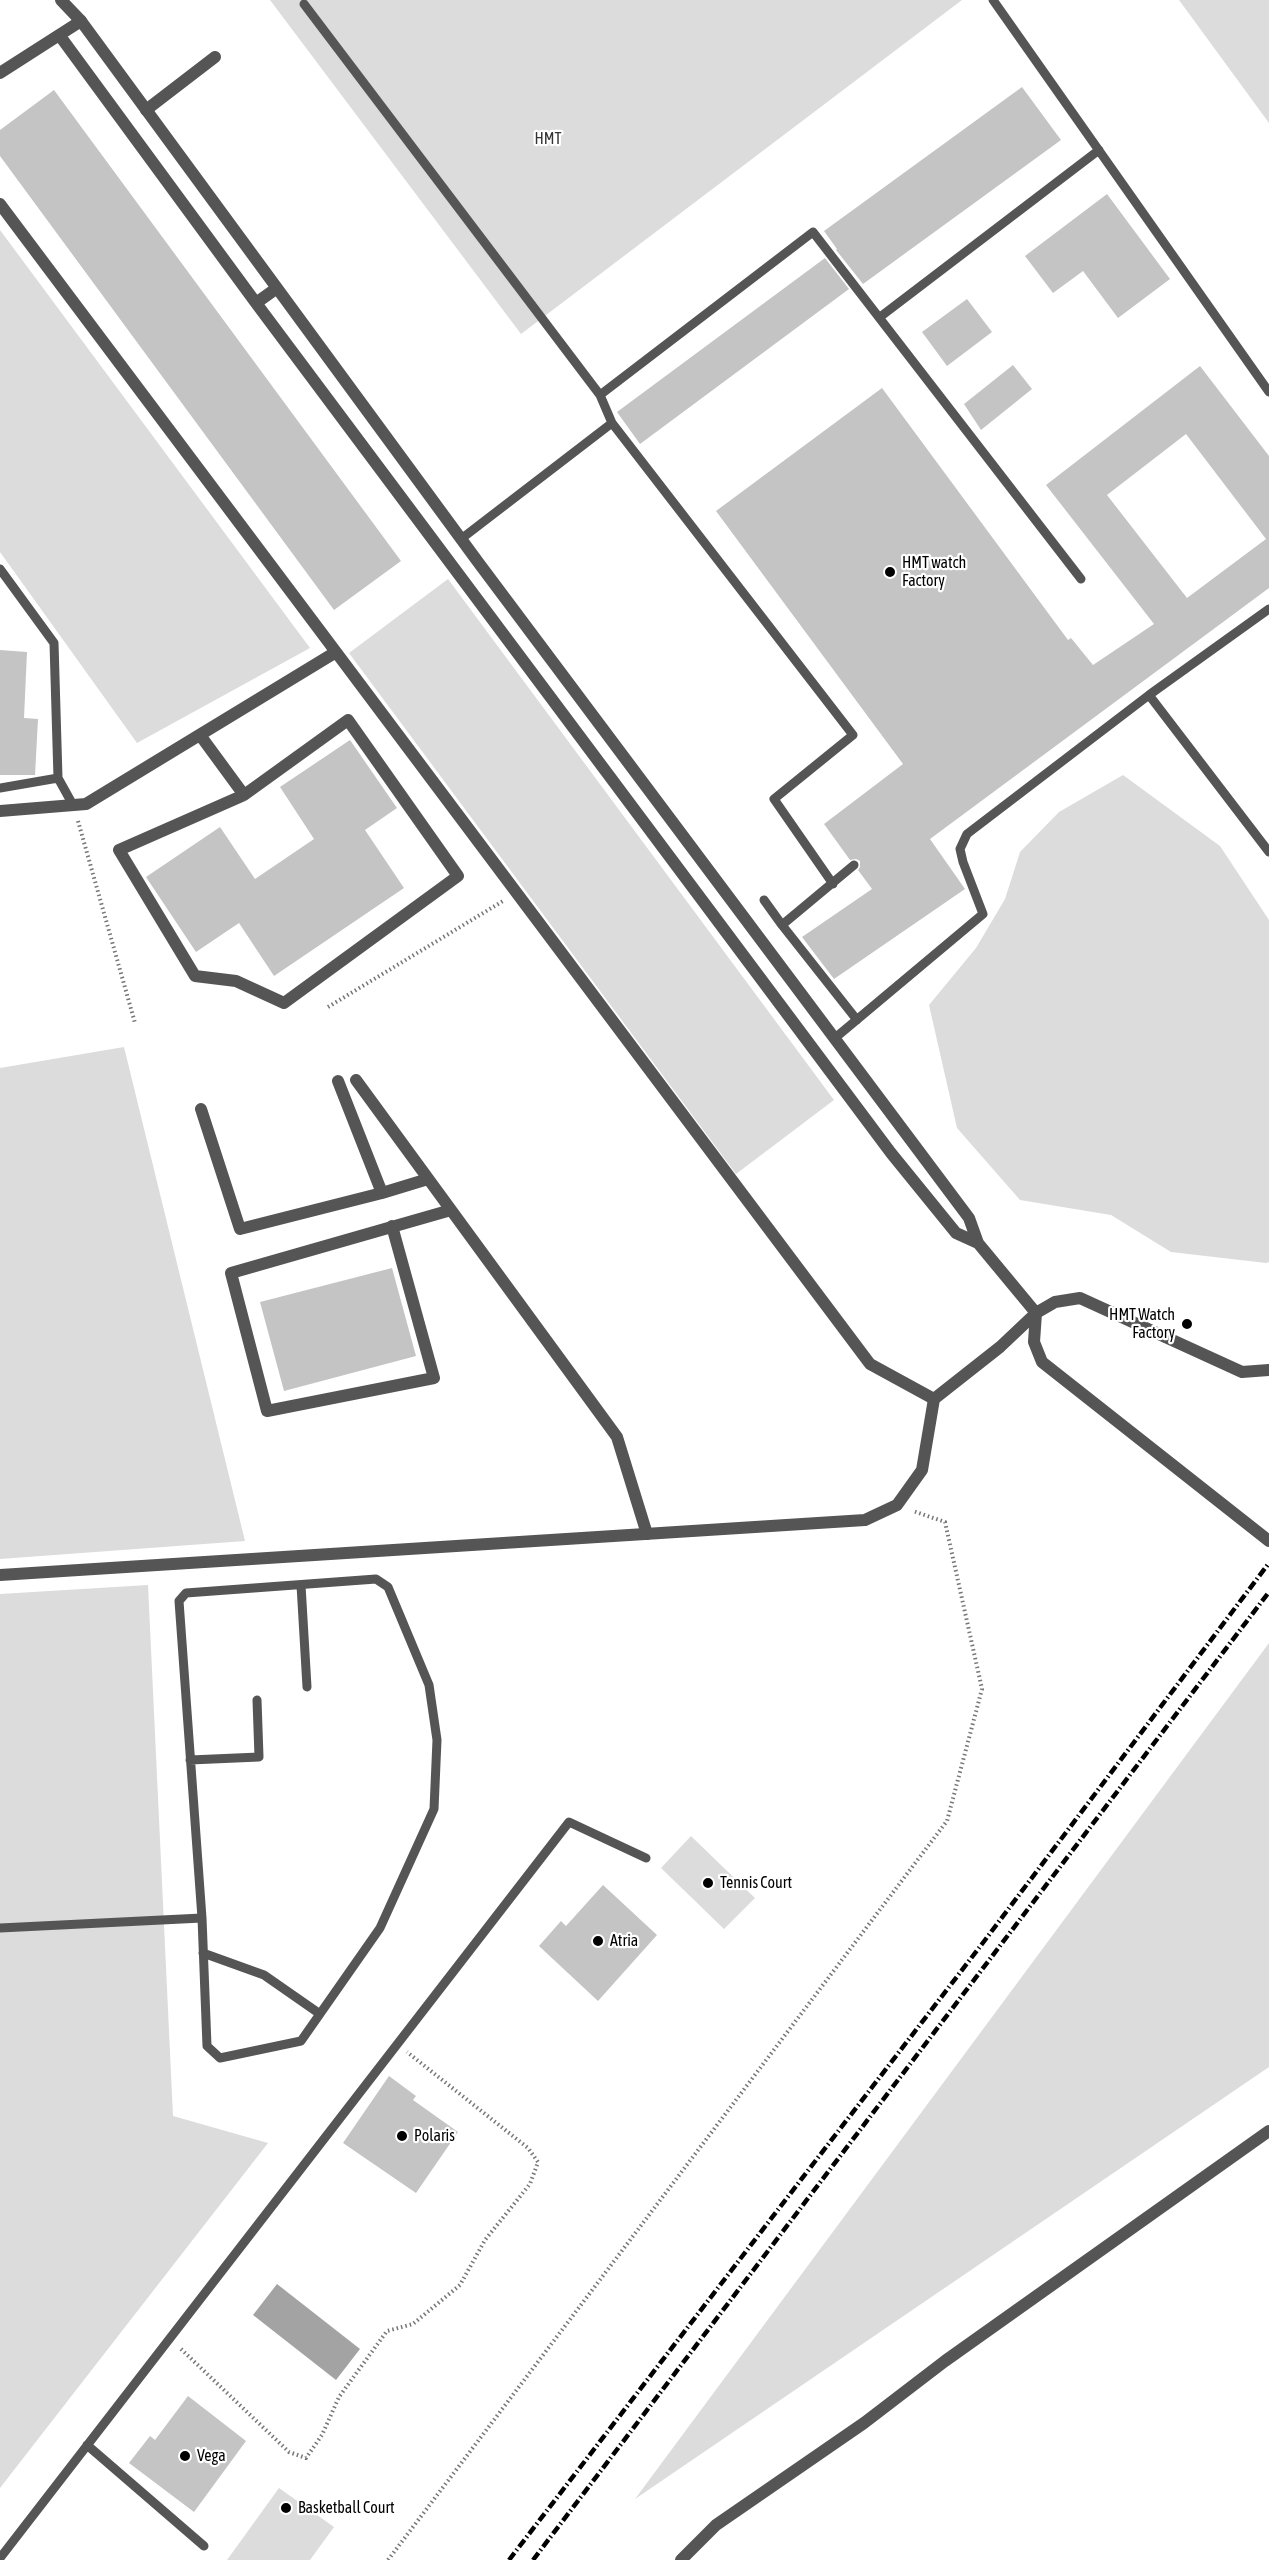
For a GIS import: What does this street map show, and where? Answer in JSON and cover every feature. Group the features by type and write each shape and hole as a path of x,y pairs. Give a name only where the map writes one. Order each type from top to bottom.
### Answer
{"street":[{"path":"61,0 81,21 461,539 969,1218 978,1243 1036,1314 1034,1342 1042,1362 1269,1540"},
{"path":"0,73 81,21"},
{"path":"60,36 256,303 891,1154 956,1233 978,1243"},
{"path":"146,111 215,57"},
{"path":"0,204 870,1364 934,1400"},
{"path":"256,303 277,288"},
{"path":"0,812 86,804 336,652"},
{"path":"348,720 458,876 284,1003 236,981 195,976 119,850 244,795 348,720"},
{"path":"200,735 244,795"},
{"path":"356,1080 617,1437 647,1534"},
{"path":"338,1081 382,1193"},
{"path":"201,1109 240,1229 428,1179"},
{"path":"392,1226 434,1378 267,1411 231,1273 392,1226 451,1210"},
{"path":"0,1575 865,1520 897,1505 922,1470 934,1400 1000,1347 1036,1314 1055,1302 1080,1298 1242,1371 1269,1370"},
{"path":"681,2560 717,2524 864,2423 945,2361 1269,2131"}],"lane":[{"path":"993,0 1269,392"},
{"path":"304,4 600,395 612,423 853,735 774,799 833,884"},
{"path":"880,317 1099,150"},
{"path":"600,395 813,232 1081,579"},
{"path":"461,539 612,423"},
{"path":"0,569 54,643 58,778 73,805"},
{"path":"835,1038 983,914 960,849 967,834 1149,695 1269,609"},
{"path":"1149,695 1269,852"},
{"path":"0,788 58,778"},
{"path":"782,925 854,865"},
{"path":"764,900 857,1020"},
{"path":"376,1579 388,1587 429,1685 437,1740 434,1809 380,1928 301,2041 220,2058 207,2046 202,1918 190,1760 178,1601 181,1597 186,1593 376,1579"},
{"path":"302,1585 307,1687"},
{"path":"190,1760 259,1757 257,1700"},
{"path":"0,2559 569,1822 646,1858"},
{"path":"0,1928 202,1918"},
{"path":"204,1953 264,1975 320,2014"},
{"path":"87,2445 204,2546"}],"path":[{"path":"73,805 135,1023"},
{"path":"328,1007 516,892"},
{"path":"388,2560 947,1821 982,1689 945,1522 897,1505"},
{"path":"170,2339 288,2452 306,2458 322,2435 339,2397 387,2331 413,2324 460,2285 485,2240 530,2184 538,2162 528,2148 397,2044"}],"green space":[{"name":"HMT","path":"270,0 962,0 521,334"},
{"path":"1179,0 1269,0 1269,123"},
{"path":"0,230 310,648 137,743 0,552"},
{"path":"448,579 834,1100 736,1174 349,653"},
{"path":"1123,775 1220,846 1269,920 1269,1262 1266,1263 1171,1252 1111,1215 1020,1200 957,1128 929,1005 976,948 1005,899 1020,852 1059,812"},
{"path":"124,1047 245,1541 0,1559 0,1068"},
{"path":"148,1585 173,2116 268,2143 0,2488 0,1594"},
{"path":"1269,1643 1269,2067 635,2499"},
{"name":"Tennis Court","path":"691,1836 755,1898 724,1929 661,1868"},
{"name":"Basketball Court","path":"279,2488 334,2527 310,2560 227,2560"}],"shaded area":[{"path":"277,2284 360,2349 336,2380 253,2315"}],"building":[{"path":"1022,87 1061,140 863,284 824,231"},
{"path":"54,90 401,561 334,610 0,156 0,130"},
{"path":"1107,194 1170,279 1118,318 1083,271 1053,293 1025,256"},
{"path":"825,258 849,289 640,444 617,412"},
{"path":"967,299 992,332 947,366 922,332"},
{"path":"1013,365 1032,389 981,430 964,404"},
{"path":"1200,366 1269,456 1269,588 930,839 965,889 834,979 802,937 872,889 858,870 860,861 850,860 824,824 903,764 716,511 882,388 1068,640 1071,638 1093,665 1154,624 1046,485","holes":["1186,434 1266,539 1187,598 1107,495"]},
{"path":"0,650 27,652 24,718 38,719 35,775 0,775"},
{"path":"350,740 397,808 365,830 404,888 274,976 239,923 196,952 146,877 220,827 255,879 314,839 280,787"},
{"path":"392,1268 416,1356 284,1391 260,1302"},
{"name":"Atria","path":"603,1885 657,1935 598,2001 539,1946 561,1921 566,1926"},
{"name":"Polaris","path":"389,2076 416,2096 413,2100 458,2132 416,2193 343,2143"},
{"name":"Vega","path":"188,2396 246,2441 194,2512 129,2463 150,2436 155,2440"}],"railway":[{"path":"509,2560 982,1944 1269,1563"},
{"path":"533,2560 1269,1592"}],"place":[{"name":"HMT watch Factory","path":"890,572"},
{"name":"HMT Watch Factory","path":"1187,1324"},
{"name":"Tennis Court","path":"708,1883"},
{"name":"Atria","path":"598,1941"},
{"name":"Polaris","path":"402,2136"},
{"name":"Vega","path":"185,2456"},
{"name":"Basketball Court","path":"286,2508"}]}
